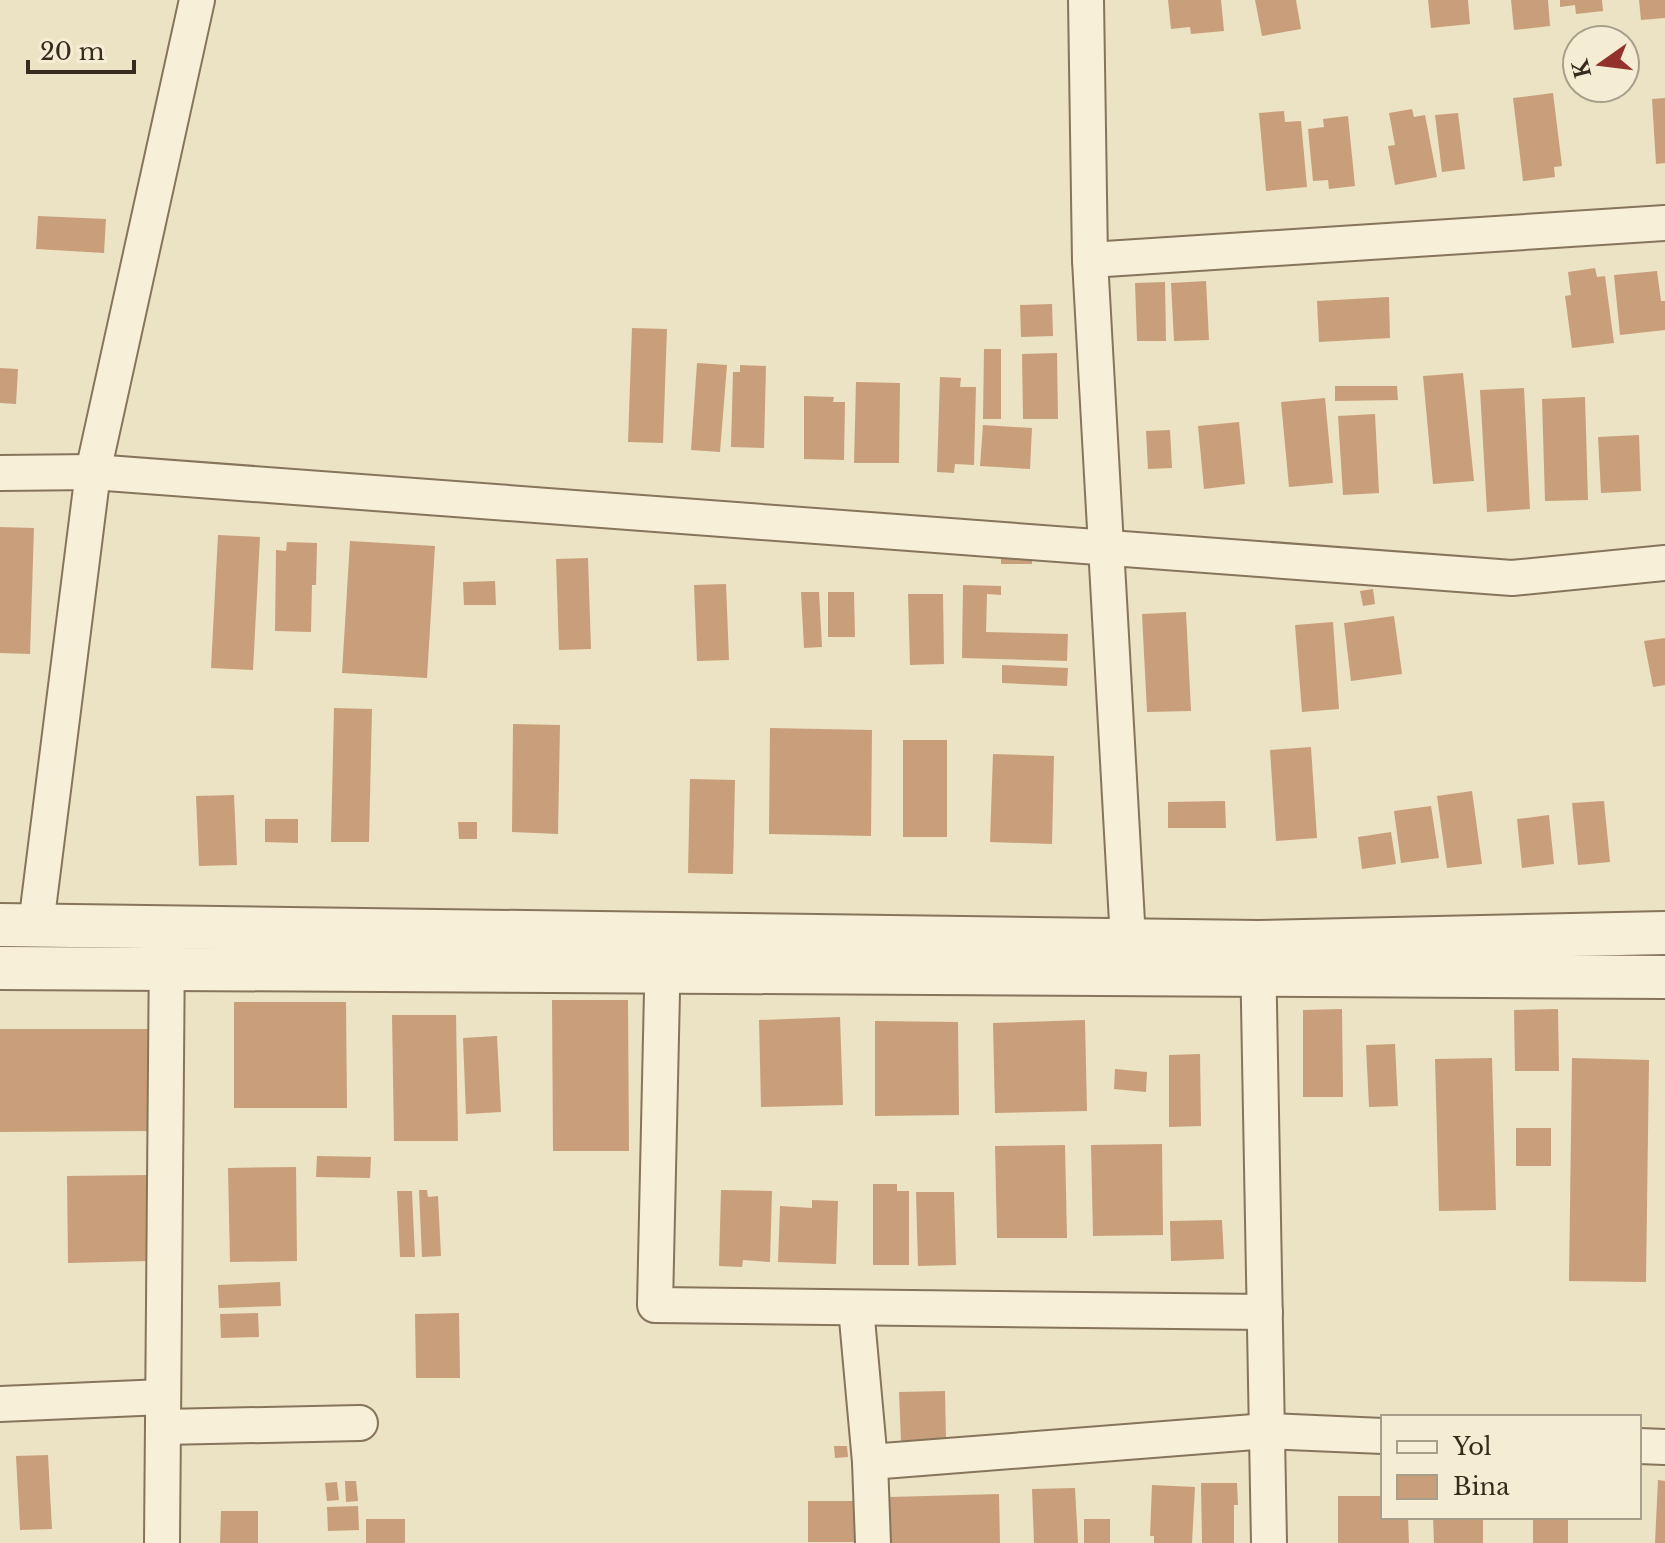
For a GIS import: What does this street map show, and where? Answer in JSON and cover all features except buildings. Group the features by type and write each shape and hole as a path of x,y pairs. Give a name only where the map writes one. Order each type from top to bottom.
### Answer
{"street":[{"path":"197,0 93,472 18,925 167,927 662,953 1259,959 1665,977"},
{"path":"1086,0 1090,260 1128,940"},
{"path":"1090,260 1665,223"},
{"path":"0,473 93,472 1512,578 1665,563"},
{"path":"162,1543 167,927"},
{"path":"0,968 167,969 1128,940 1259,959 1665,933"},
{"path":"662,953 655,1305 1265,1312"},
{"path":"1259,959 1269,1543"},
{"path":"856,1308 870,1462 873,1543"},
{"path":"0,1404 360,1423"},
{"path":"870,1462 1267,1431 1381,1436"},
{"path":"1641,1446 1665,1447"}]}
